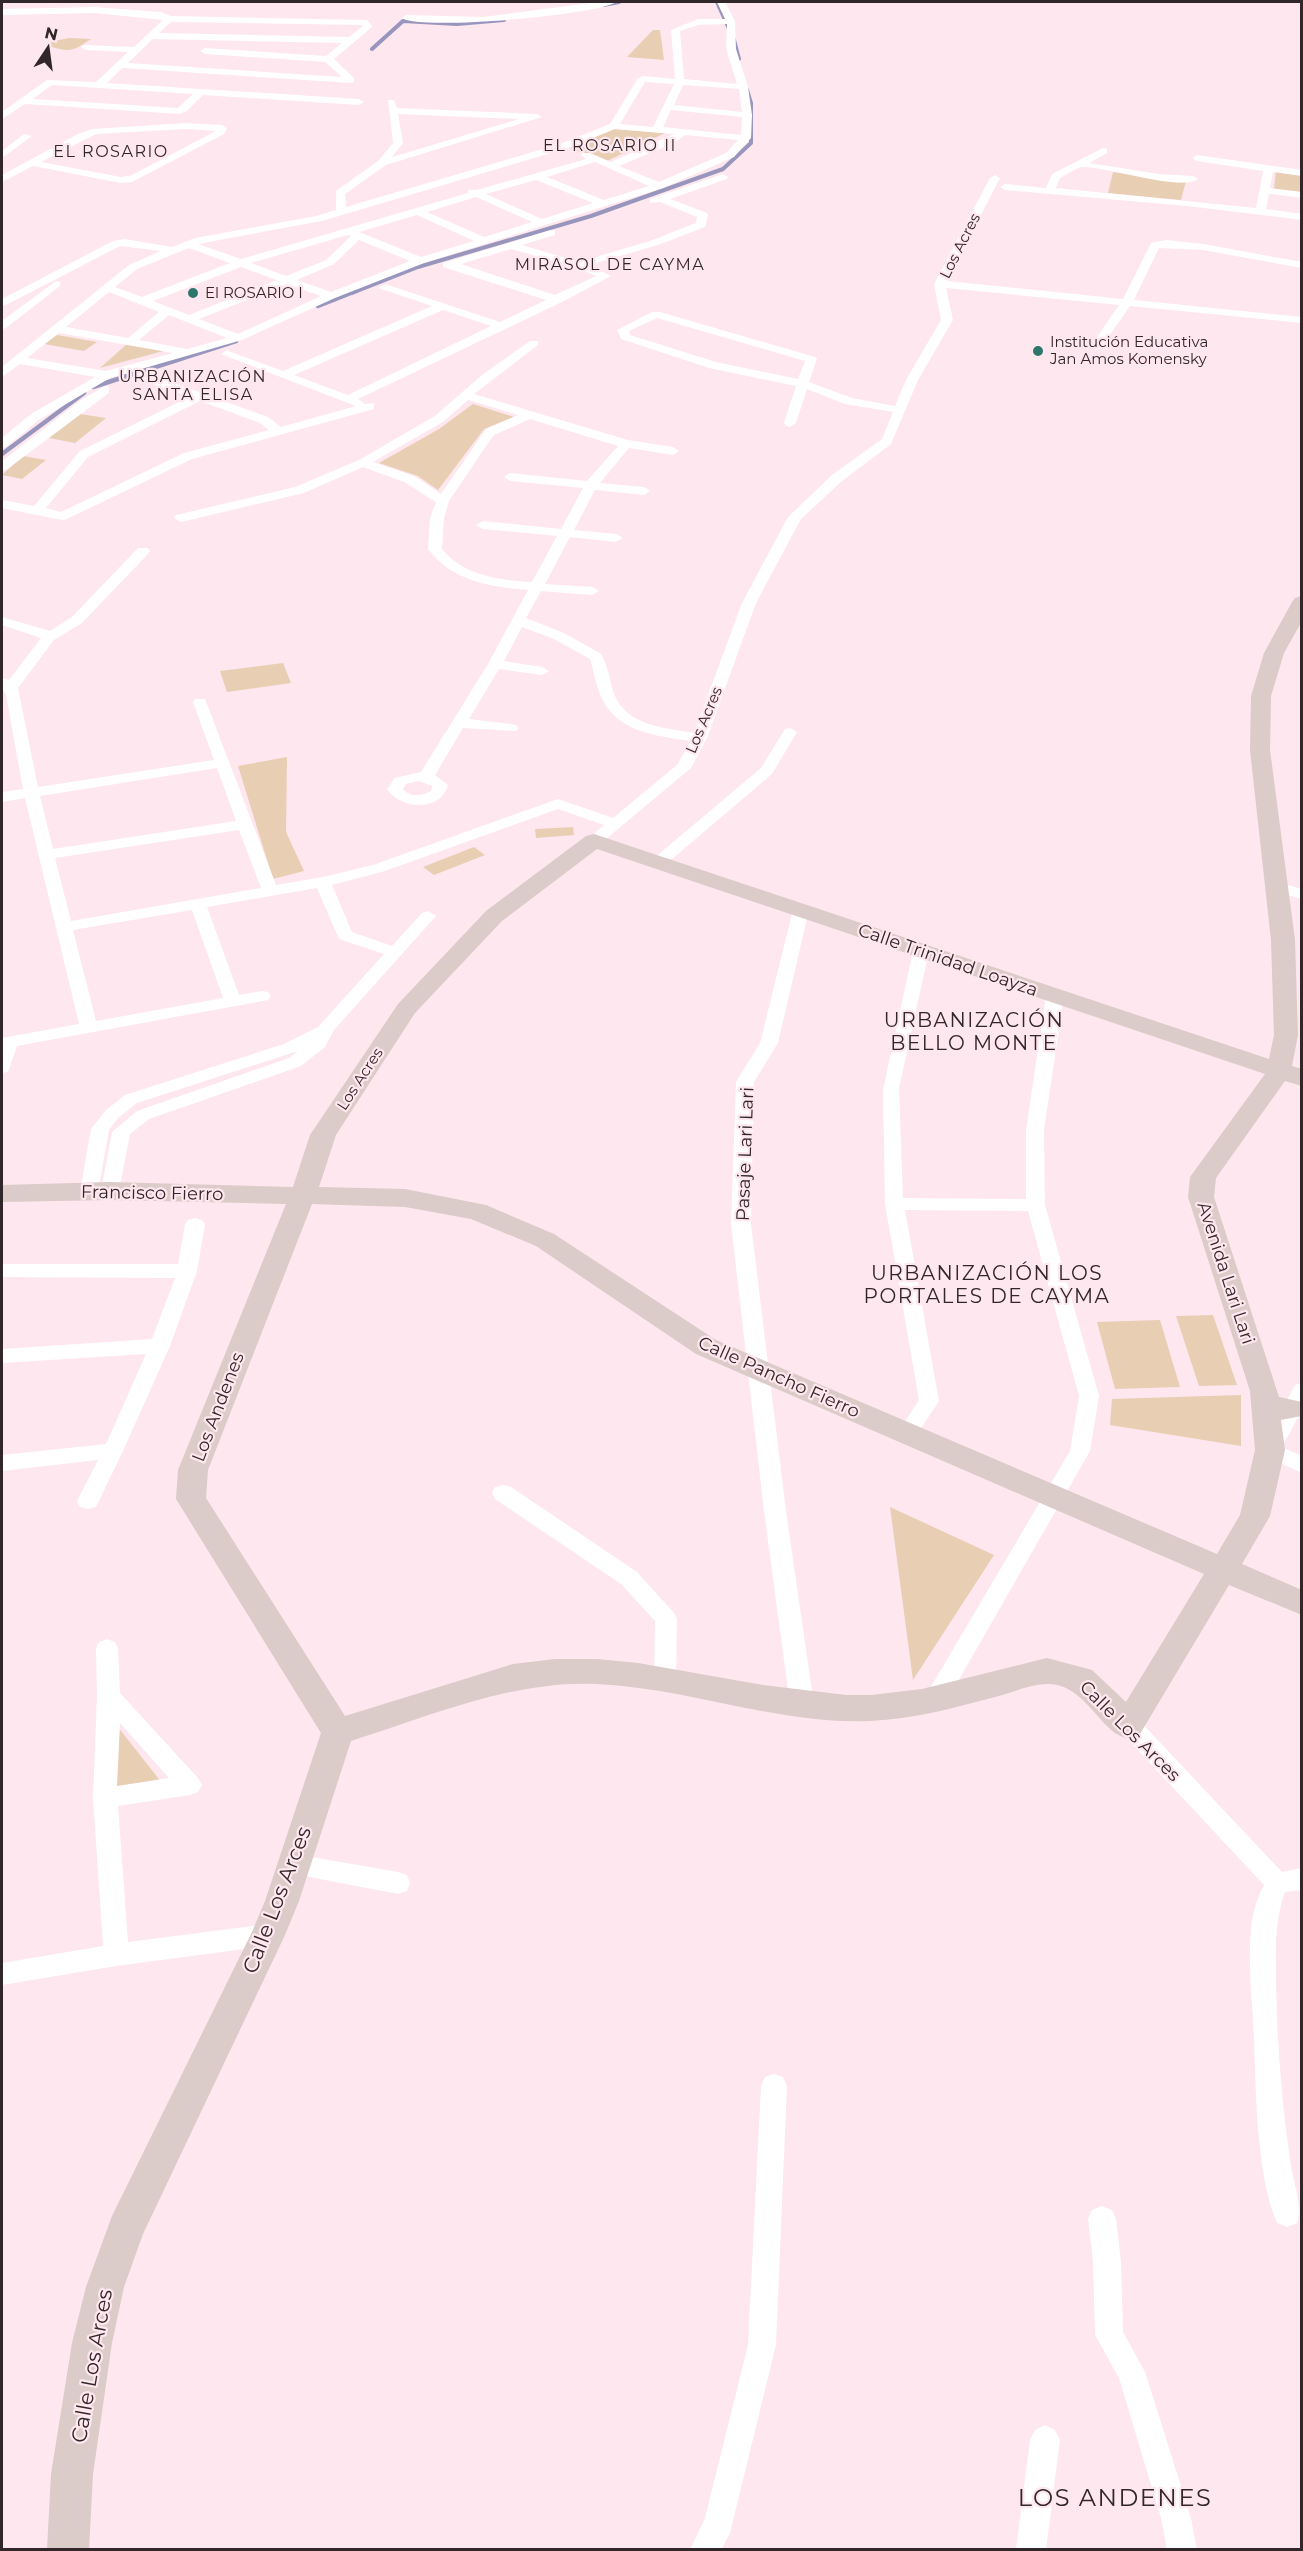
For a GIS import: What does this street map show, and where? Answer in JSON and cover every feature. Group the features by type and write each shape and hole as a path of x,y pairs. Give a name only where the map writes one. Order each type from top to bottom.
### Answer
{"street":[{"path":"406,18 501,19 612,2"},
{"path":"2,444 35,417 106,375 238,338 331,296 420,261 481,240 660,186 730,154 746,138 747,115 743,87 731,49 732,21 721,2"},
{"path":"2,12 95,10 358,21 368,25 328,59"},
{"path":"99,85 152,36 165,14"},
{"path":"657,129 680,82 675,30 698,22 732,21"},
{"path":"152,36 348,40"},
{"path":"87,46 137,50"},
{"path":"200,50 328,59 351,80"},
{"path":"120,65 351,80"},
{"path":"332,101 351,80"},
{"path":"614,126 641,80 743,87"},
{"path":"3,114 48,83 359,102"},
{"path":"25,101 180,111 184,110 201,92"},
{"path":"341,212 340,194 382,163 399,140 392,107 537,117 382,163"},
{"path":"668,107 747,115"},
{"path":"2,373 133,267 189,244 318,219 564,146 614,126 746,138"},
{"path":"2,178 81,136 95,131 175,127 222,128 222,132 132,179 121,180 32,163"},
{"path":"612,165 670,141 684,132"},
{"path":"2,155 27,136"},
{"path":"564,146 660,186"},
{"path":"1103,151 1056,176 1050,191 1190,191"},
{"path":"1190,191 1198,153 1302,173"},
{"path":"143,301 240,263 354,233 417,211 596,159"},
{"path":"1079,164 1159,177 1190,191 1260,212 1302,218"},
{"path":"1260,212 1269,167"},
{"path":"536,176 602,203"},
{"path":"638,206 723,177"},
{"path":"445,180 542,222"},
{"name":"Los Acres","path":"303,1195 323,1135 406,1009 494,916 594,841 683,768 700,738 749,603 795,517 837,478 887,441 912,380 947,320 940,284 1000,182 1050,191"},
{"path":"1264,190 1302,195"},
{"path":"579,265 654,243 701,225 703,215 661,199"},
{"path":"417,211 481,240"},
{"path":"318,219 420,261"},
{"path":"354,300 422,272 558,231"},
{"path":"189,319 335,259 354,233"},
{"path":"2,303 56,273 69,270 122,242 171,250"},
{"path":"1096,348 1128,301 1153,248 1161,243 1302,265"},
{"path":"189,244 331,296"},
{"path":"348,399 605,276 579,265 513,246"},
{"path":"450,264 558,300"},
{"path":"2,326 68,275 69,270"},
{"path":"940,284 1302,320"},
{"path":"385,287 502,326"},
{"path":"108,288 238,338"},
{"path":"286,374 442,306"},
{"path":"130,342 167,310"},
{"path":"790,423 804,384 811,359 656,314 623,330 625,337 713,365 804,384 849,401 900,410"},
{"path":"2,467 85,403 108,389 140,375 226,354 311,318"},
{"path":"56,329 190,352"},
{"path":"181,518 299,490 363,463 439,419 486,378 534,343"},
{"path":"2,504 30,511 39,509 62,516 188,456 370,406 226,354"},
{"path":"17,360 106,375"},
{"path":"140,375 264,420 280,432"},
{"path":"467,396 626,444 673,451"},
{"path":"39,509 84,454 198,397"},
{"path":"528,415 490,432 443,501 435,533 435,549 445,561 458,570 483,579 592,591"},
{"path":"426,777 495,664 591,485 626,444"},
{"path":"363,463 409,479 443,501"},
{"path":"510,477 644,491"},
{"path":"483,525 616,538"},
{"path":"89,1027 6,685 49,637 77,620 143,551"},
{"name":"Avenida Lari Lari","path":"1129,1725 1255,1516 1270,1450 1286,1399 1201,1197 1203,1177 1290,1075 1286,1035 1283,940 1260,750 1261,696 1274,653 1302,602"},
{"path":"518,620 559,636 596,657 610,701 625,721 639,727 700,738"},
{"path":"2,621 44,633 49,637"},
{"path":"495,664 542,670"},
{"path":"200,702 270,891"},
{"path":"459,723 511,728"},
{"path":"659,862 767,771 790,732"},
{"path":"2,797 222,763"},
{"path":"64,927 323,882 379,868 558,804 615,824"},
{"path":"46,855 245,824"},
{"name":"Calle Trinidad Loayza","path":"594,841 1290,1075"},
{"path":"323,882 345,936 394,952"},
{"path":"1276,887 1302,894"},
{"path":"198,904 232,1001"},
{"name":"Pasaje Lari Lari","path":"759,1370 741,1224 745,1082 769,1043 801,910"},
{"path":"100,1191 121,1132 143,1115 295,1062 319,1043 326,1028 428,916"},
{"path":"907,1434 929,1401 894,1204 893,1087 921,951"},
{"path":"2,1068 6,1042 262,996"},
{"path":"937,1697 1080,1451 1089,1396 1036,1205 1035,1130 1055,996"},
{"name":"Francisco Fierro","path":"2,1193 100,1191 303,1195"},
{"name":"Calle Pancho Fierro","path":"303,1195 405,1198 477,1211 545,1240 706,1347 1302,1603"},
{"name":"Los Andenes","path":"303,1195 193,1470 191,1499 339,1732"},
{"path":"894,1204 1036,1205"},
{"path":"88,1501 160,1346 187,1271 195,1224"},
{"path":"2,1270 187,1271"},
{"path":"2,1356 160,1346"},
{"path":"759,1370 802,1705"},
{"path":"1270,1450 1302,1465"},
{"path":"2,1463 113,1451"},
{"path":"503,1493 629,1578 666,1618 665,1679"},
{"path":"107,1648 109,1696 105,1798 116,1955"},
{"name":"Calle Los Arces","path":"68,2550 72,2474 92,2343 105,2287 125,2229 268,1935 339,1732 513,1677 539,1671 567,1670 665,1679 802,1705 848,1708 888,1706 1047,1671 1056,1672 1080,1679 1289,1881"},
{"path":"105,1798 190,1785 109,1696"},
{"path":"294,1864 398,1883"},
{"path":"1287,2214 1278,2179 1274,2145 1264,2005 1264,1927 1270,1897 1289,1881"},
{"path":"2,1974 116,1955 268,1935"},
{"path":"705,2550 719,2522 762,2345 774,2086"},
{"path":"1102,2219 1107,2262 1109,2335 1131,2372 1176,2518 1182,2550"},
{"path":"1031,2550 1045,2440"}],"shaded area":[{"path":"653,30 660,30 664,60 627,57"},
{"path":"69,38 91,39 72,50 49,46 49,42"},
{"path":"612,129 665,133 605,162 570,148"},
{"path":"1276,170 1301,175 1301,193 1274,189"},
{"path":"1113,172 1186,181 1181,200 1108,193"},
{"path":"57,335 97,342 84,351 44,344"},
{"path":"127,344 167,350 100,368"},
{"path":"473,404 514,417 484,429 438,490 418,476 379,463 439,429"},
{"path":"80,414 106,418 75,443 49,438"},
{"path":"23,456 46,460 22,479 2,475"},
{"path":"283,663 291,683 227,692 220,671"},
{"path":"287,757 286,832 304,871 273,879 238,766"},
{"path":"573,827 574,835 536,838 535,829"},
{"path":"474,847 485,855 434,875 423,867"},
{"path":"1213,1315 1237,1385 1199,1386 1176,1316"},
{"path":"1160,1320 1180,1387 1115,1389 1097,1322"},
{"path":"1241,1395 1241,1446 1110,1425 1112,1399"},
{"path":"890,1507 994,1555 913,1680"},
{"path":"110,1717 162,1783 114,1790"}],"waterway":[{"path":"604,5 619,2"},
{"path":"717,2 734,40 739,59"},
{"path":"372,49 403,21 457,24 504,20"},
{"path":"352,293 418,267 591,216 723,169 751,143 751,103 747,90"},
{"path":"318,306 356,291"},
{"path":"93,387 236,341"},
{"path":"2,454 84,393"}],"place":[{"name":"El ROSARIO I","path":"193,293"},
{"name":"Institución Educativa Jan Amos Komensky","path":"1038,351"}],"district":[{"name":"EL ROSARIO II","path":"610,145"},
{"name":"EL ROSARIO","path":"111,151"},
{"name":"MIRASOL DE CAYMA","path":"610,264"},
{"name":"URBANIZACIÓN SANTA ELISA","path":"193,385"},
{"name":"URBANIZACIÓN BELLO MONTE","path":"974,1032"},
{"name":"URBANIZACIÓN LOS PORTALES DE CAYMA","path":"987,1284"},
{"name":"LOS ANDENES","path":"1115,2498"}]}
